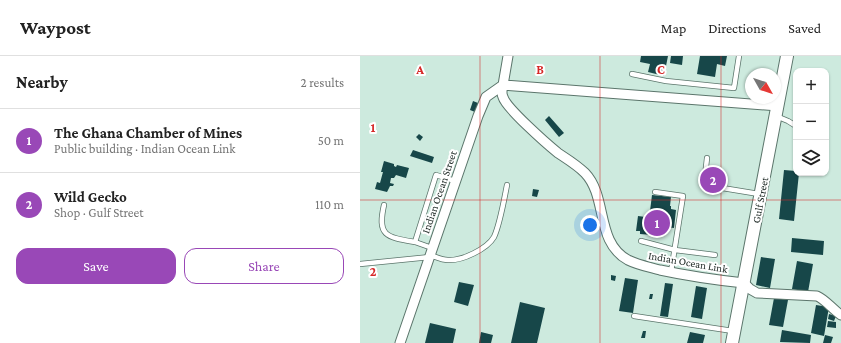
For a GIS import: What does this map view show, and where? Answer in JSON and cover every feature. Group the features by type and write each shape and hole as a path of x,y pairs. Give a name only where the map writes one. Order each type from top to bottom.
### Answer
{"street":[{"path":"508,56 503,85 777,111"},
{"name":"Gulf Street","path":"734,337 787,56"},
{"name":"Indian Ocean Street","path":"400,343 482,106 486,97 503,85"},
{"name":"Indian Ocean Link","path":"503,85 502,95 504,102 512,111 558,152 584,172 593,182 607,235 616,251 627,260 671,272 744,283 757,293 817,296 823,299 831,308 841,315"}],"lane":[{"path":"632,74 666,81 734,88 739,56"},
{"path":"777,111 793,124"},
{"path":"707,158 704,185 761,194"},
{"path":"415,242 436,175 455,181"},
{"path":"384,205 381,226 387,235 402,240 415,242 431,253 448,260 462,258 474,253 488,244 495,235 507,185"},
{"path":"655,192 683,196 671,272"},
{"path":"641,241 675,250 715,255"},
{"path":"360,264 431,253"},
{"path":"634,316 734,337"}],"building":[{"path":"641,56 668,56 664,76 648,72 650,64 640,62"},
{"path":"671,56 683,56 682,65 670,63"},
{"path":"700,56 727,56 725,66 717,64 715,77 697,74"},
{"path":"473,101 478,103 475,112 470,110"},
{"path":"549,116 564,133 559,137 545,120"},
{"path":"419,134 423,137 420,141 416,137"},
{"path":"413,150 434,157 432,163 410,156"},
{"path":"384,161 394,164 396,167 397,165 409,168 406,178 396,175 394,178 391,178 390,183 394,184 393,186 390,186 387,192 375,189 377,182 380,183"},
{"path":"784,170 793,171 793,176 799,176 794,221 779,219"},
{"path":"533,189 539,190 537,197 532,196"},
{"path":"652,195 671,197 671,209 676,210 674,228 666,227 665,236 640,234 640,231 636,231 638,216 653,218 653,211 650,211"},
{"path":"792,238 824,241 823,255 791,252"},
{"path":"761,257 775,259 770,288 756,285"},
{"path":"797,261 813,264 808,292 792,289"},
{"path":"611,275 616,276 615,281 611,280"},
{"path":"625,278 638,280 633,313 619,311"},
{"path":"459,282 474,285 468,306 454,302"},
{"path":"665,283 673,284 668,317 660,316"},
{"path":"696,286 707,288 702,319 691,317"},
{"path":"650,294 653,294 652,299 649,299"},
{"path":"774,298 788,300 783,327 769,325"},
{"path":"520,302 545,308 537,343 511,343"},
{"path":"816,305 829,307 824,336 811,333"},
{"path":"829,314 836,316 834,321 828,319"},
{"path":"828,321 836,322 836,328 827,327"},
{"path":"430,323 456,329 453,343 425,343"},
{"path":"782,330 811,335 810,343 780,342"},
{"path":"643,331 646,331 645,338 641,338"},
{"path":"481,332 493,335 491,343 479,343"},
{"path":"690,332 705,335 703,343 687,343"},
{"path":"825,335 833,337 831,343 823,343"}],"place":[{"name":"Wild Gecko","path":"713,180"},
{"name":"The Ghana Chamber of Mines","path":"657,223"}]}
